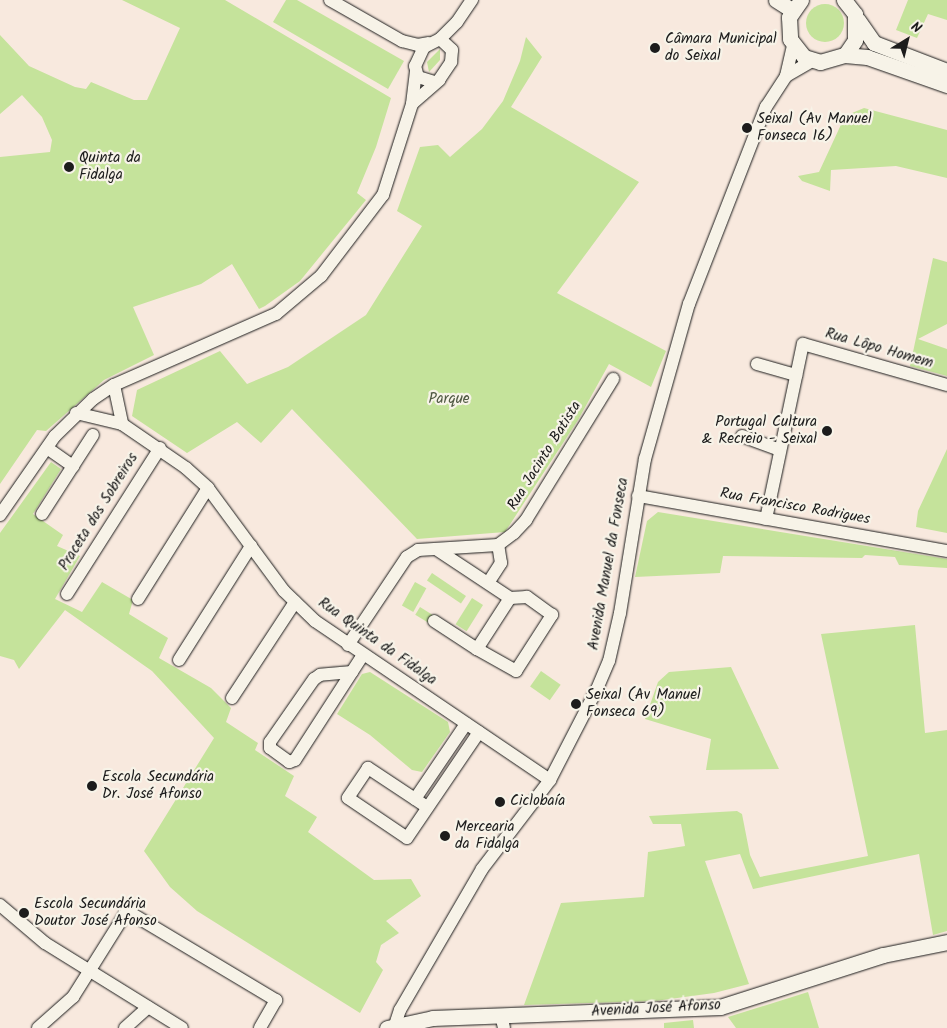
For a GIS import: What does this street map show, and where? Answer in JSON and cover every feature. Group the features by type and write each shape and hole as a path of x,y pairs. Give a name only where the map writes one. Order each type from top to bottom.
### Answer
{"main road":[{"path":"776,0 796,5 788,32 793,46 812,61 829,62 844,55 867,57 947,85"},
{"path":"844,0 874,43 947,71"},
{"path":"844,55 858,32 855,14"},
{"name":"Avenida José Afonso","path":"391,1026 433,1018 503,1021 720,1007 883,956 947,942"}],"street":[{"path":"330,0 402,41 418,45 439,42"},
{"path":"0,515 46,448 76,413 114,384 276,314 321,276 383,195 412,104 416,66 457,22 472,0"},
{"path":"402,41 422,81 434,82"},
{"path":"412,104 448,69 453,56 439,42"},
{"name":"Avenida Manuel da Fonseca","path":"391,1026 482,869 550,780 609,661 628,570 645,459 689,304 718,236 760,120 786,76 793,46"},
{"name":"Avenida Manuel da Fonseca","path":"786,76 812,61"},
{"name":"Rua Lôpo Homem","path":"796,376 803,344 947,385"},
{"path":"757,364 796,376 766,519"},
{"name":"Rua Jacinto Batista","path":"498,545 526,520 614,379"},
{"path":"114,384 122,424"},
{"name":"Rua Quinta da Fidalga","path":"76,413 122,424 160,448 208,488 295,602 348,645 550,780"},
{"path":"42,514 93,435"},
{"path":"742,436 780,450"},
{"path":"46,448 73,466"},
{"name":"Praceta dos Sobreiros","path":"67,594 160,448"},
{"path":"138,599 208,488"},
{"name":"Rua Francisco Rodrigues","path":"638,496 947,551"},
{"path":"348,645 407,558 418,550 498,545 501,563 488,583"},
{"path":"179,660 251,546"},
{"path":"434,621 477,649 516,671 552,618 550,612 527,597 510,598 436,549"},
{"path":"477,649 510,598"},
{"path":"232,698 295,602"},
{"path":"352,672 320,675 314,679 270,742 270,748 290,762 295,760 352,672 363,655"},
{"path":"416,799 466,724"},
{"path":"427,807 368,768 348,798 407,838 479,732"},
{"path":"1,908 45,942 182,1028"},
{"path":"38,1028 73,997 127,911 276,1000 260,1028"},
{"path":"125,1028 148,1007"}],"green space":[{"path":"122,0 225,0 391,98 376,147 357,193 366,200 300,281 259,309 232,264 201,284 133,307 154,355 104,380 46,431 37,430 0,484 0,157 50,152 52,140 42,117 22,95 0,114 0,35 29,66 75,87 86,89 91,82 134,100 147,100 180,28"},
{"path":"286,0 297,0 404,61 388,89 273,22"},
{"path":"908,0 947,0 947,20 928,14 917,38 896,30"},
{"path":"825,4 838,10 844,23 838,36 825,42 812,36 806,23 812,10"},
{"name":"Parque","path":"526,37 542,57 511,107 639,182 557,293 666,351 651,387 609,364 578,420 505,532 417,539 292,409 261,443 237,422 187,453 132,416 137,390 220,351 247,384 288,367 366,315 422,226 397,211 420,147 438,145 450,157 482,129 503,101 520,61"},
{"path":"440,49 440,60 429,72 427,62"},
{"path":"864,108 947,130 947,178 896,166 831,170 830,191 802,181 798,176 819,172 845,116"},
{"path":"933,258 947,262 947,324 918,339 947,349 947,376 910,366"},
{"path":"947,449 947,533 916,527 918,511"},
{"path":"51,462 61,469 33,514 63,535 57,546 80,556 55,599 82,612 102,582 133,600 129,614 168,638 159,658 211,688 231,708 226,722 258,743 255,750 294,776 285,796 317,817 308,832 374,880 411,879 421,896 386,921 399,933 381,945 376,962 383,970 360,1013 197,911 170,887 144,851 214,738 152,671 65,610 19,669 14,660 0,656 0,533"},
{"path":"658,512 947,559 947,568 899,565 895,557 865,555 862,558 723,556 720,573 635,577 647,521"},
{"path":"432,573 466,596 461,603 427,580"},
{"path":"415,582 426,588 413,612 402,606"},
{"path":"472,598 483,605 467,631 456,624"},
{"path":"420,607 433,615 428,623 415,615"},
{"path":"915,625 925,733 947,730 947,931 933,935 919,854 753,889 740,854 705,861 749,984 714,993 655,1001 524,1005 561,903 644,897 648,852 685,846 681,824 653,824 649,816 737,811 742,814 750,855 760,877 868,856 821,634"},
{"path":"731,667 779,769 706,770 711,739 645,719 658,682 669,672"},
{"path":"541,671 561,685 550,700 530,687"},
{"path":"370,672 448,722 450,732 422,772 412,770 370,735 337,714 362,674"},
{"path":"808,992 819,1028 736,1028 728,1017"},
{"path":"693,1020 694,1028 664,1028 664,1023"}],"place":[{"name":"Câmara Municipal do Seixal","path":"655,48"},
{"name":"Seixal (Av Manuel Fonseca 16)","path":"747,128"},
{"name":"Quinta da Fidalga","path":"69,167"},
{"name":"Portugal Cultura & Recreio - Seixal","path":"827,431"},
{"name":"Seixal (Av Manuel Fonseca 69)","path":"576,704"},
{"name":"Escola Secundária Dr. José Afonso","path":"92,786"},
{"name":"Ciclobaía","path":"500,802"},
{"name":"Mercearia da Fidalga","path":"445,836"},
{"name":"Escola Secundária Doutor José Afonso","path":"24,913"}]}
